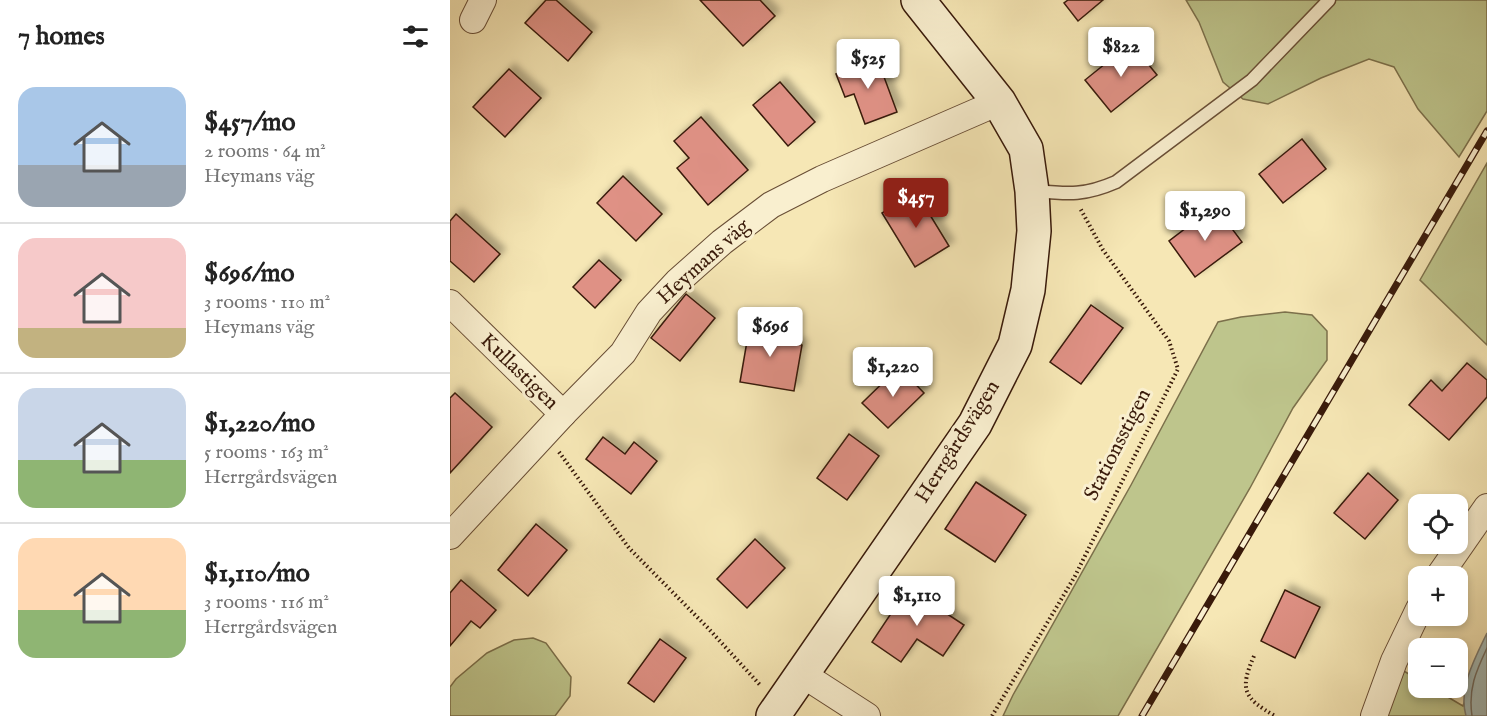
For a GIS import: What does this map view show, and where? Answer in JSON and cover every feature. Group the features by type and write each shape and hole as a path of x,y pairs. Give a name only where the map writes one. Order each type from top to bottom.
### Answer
{"street":[{"name":"Herrgårdsvägen","path":"770,704 802,674 975,424 1015,345 1028,290 1034,231 1032,191 1026,149 999,102 918,0"},
{"name":"Heymans väg","path":"450,536 562,414 623,353 649,312 677,282 722,242 771,205 822,179 999,102"},
{"name":"Kullastigen","path":"450,303 562,414"},
{"path":"1446,566 1487,507"},
{"path":"1374,716 1394,661 1411,626"},
{"path":"802,674 867,716"}],"lane":[{"path":"1032,191 1073,194 1100,189 1116,182 1242,87 1287,45 1329,0"}],"path":[{"name":"Stationsstigen","path":"992,716 1075,576 1178,369 1169,341 1103,250 1073,194"},
{"path":"546,434 629,548 707,627 770,704"},
{"path":"1254,656 1246,676 1247,694 1253,702 1275,716"}],"green space":[{"path":"1186,0 1487,0 1487,111 1459,157 1418,109 1394,67 1369,59 1321,78 1268,104 1243,99 1223,82 1199,22"},
{"path":"1487,163 1487,345 1420,280"},
{"path":"1285,312 1312,315 1327,331 1327,360 1293,408 1250,488 1118,716 1003,716 1218,322"},
{"path":"533,638 546,643 571,677 570,696 555,716 450,716 450,687 456,679 487,653 514,640"},
{"path":"1397,667 1408,674 1408,698 1450,698 1463,706 1466,698 1468,698 1473,674 1487,716 1382,716"}],"water":[{"path":"1487,633 1487,716 1466,716 1464,698 1468,698 1468,677"}],"building":[{"path":"546,0 556,0 592,32 568,61 525,23"},
{"path":"700,0 760,0 775,16 743,46"},
{"path":"1068,0 1103,0 1078,21 1064,3"},
{"path":"1131,43 1157,75 1111,112 1085,80"},
{"path":"877,58 897,112 865,124 854,94 845,97 836,74"},
{"path":"509,69 541,98 505,137 473,107"},
{"path":"780,82 815,122 788,146 753,105"},
{"path":"701,117 748,170 708,205 677,168 689,158 674,141"},
{"path":"1302,139 1326,169 1283,203 1259,174"},
{"path":"623,176 662,214 636,241 597,203"},
{"path":"916,192 949,246 915,267 882,213"},
{"path":"1215,206 1242,242 1195,277 1169,241"},
{"path":"456,214 500,254 474,282 450,261 450,221"},
{"path":"599,260 621,280 595,308 573,287"},
{"path":"686,294 715,318 680,361 651,338"},
{"path":"1091,305 1123,328 1081,384 1050,362"},
{"path":"751,318 777,323 774,340 802,345 794,391 740,382"},
{"path":"1467,363 1487,380 1487,397 1449,440 1409,405 1431,380 1442,391"},
{"path":"899,367 924,393 888,428 862,403"},
{"path":"455,393 492,427 450,473 450,398"},
{"path":"849,434 879,456 847,500 817,478"},
{"path":"603,437 625,454 634,442 657,461 631,494 586,459"},
{"path":"1368,473 1398,500 1365,539 1334,513"},
{"path":"976,482 1026,515 995,562 945,529"},
{"path":"536,524 567,550 528,596 498,570"},
{"path":"755,539 785,568 747,608 717,579"},
{"path":"461,580 496,610 480,628 471,621 450,646 450,593"},
{"path":"908,588 964,625 943,656 917,639 901,662 872,642"},
{"path":"1285,590 1320,607 1295,658 1261,641"},
{"path":"660,639 686,658 654,702 628,683"}],"railway":[{"path":"1142,716 1487,131"}]}
